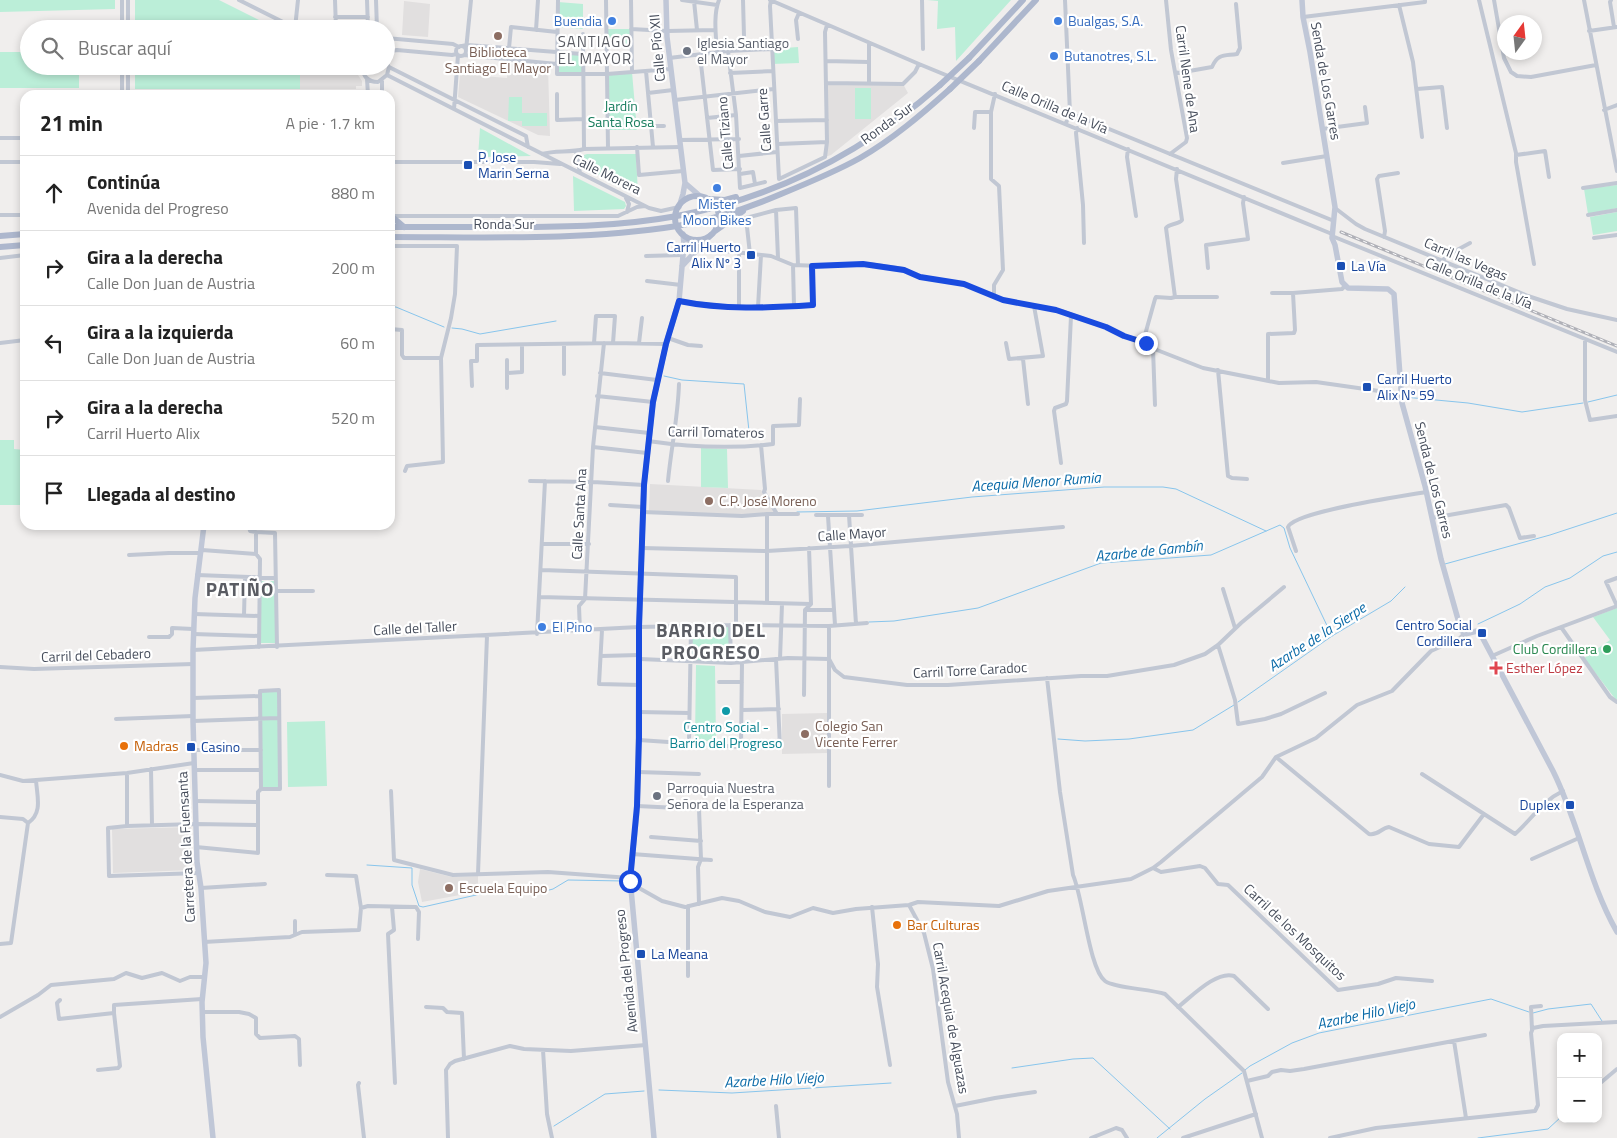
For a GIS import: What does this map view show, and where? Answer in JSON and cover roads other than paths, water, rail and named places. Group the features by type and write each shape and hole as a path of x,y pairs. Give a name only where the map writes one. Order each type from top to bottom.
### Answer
{"main road":[{"name":"Calle Pío XII","path":"666,0 669,58 684,183 683,194 678,207"},
{"name":"Ronda Sur","path":"395,227 574,226 634,222 716,208 817,170 856,149 895,123 969,58 1023,0"},
{"name":"Ronda Sur","path":"395,237 580,236 677,226 748,208 821,178 861,157 905,128 979,61 1036,0"},
{"name":"Senda de Los Garres","path":"1302,0 1303,16 1335,207 1332,235 1342,282 1345,286 1355,289 1388,289 1394,294 1400,394 1406,424 1426,492 1460,628 1464,634"},
{"path":"684,183 700,196"},
{"path":"748,208 704,239 696,240 683,236 677,226 676,216 678,207 690,197 732,199 779,183"},
{"path":"682,266 717,227 719,216 716,208 707,198"},
{"path":"395,219 404,227"},
{"path":"0,236 20,234"},
{"name":"Avenida del Progreso","path":"654,1138 630,878 637,806 640,685 639,627 644,485 657,380 679,301 683,236"},
{"path":"0,247 20,245"},
{"name":"Carretera de la Fuensanta","path":"204,530 194,614 193,718 196,847 201,888 204,942 205,977 202,1012 207,1095 213,1138"},
{"path":"1464,634 1478,632 1563,791 1598,895 1617,932"}],"street":[{"path":"122,0 122,20"},
{"path":"128,0 128,20"},
{"path":"239,0 280,20"},
{"path":"297,20 298,0"},
{"path":"335,0 335,20"},
{"path":"335,17 368,17 368,0"},
{"path":"376,0 377,20"},
{"path":"464,55 463,47 471,0"},
{"path":"536,30 538,0"},
{"path":"558,0 557,74 607,74 671,69"},
{"path":"606,0 608,148"},
{"path":"631,0 632,72"},
{"path":"682,0 717,5"},
{"path":"717,52 715,30 719,0"},
{"path":"743,0 744,36"},
{"name":"Calle Orilla de la Vía","path":"770,0 919,64 1066,123 1617,352"},
{"name":"Calle Garre","path":"770,0 779,183"},
{"path":"922,0 923,50"},
{"path":"1065,0 1070,113 1066,123"},
{"name":"Carril Nene de Ana","path":"1166,0 1171,50 1187,138 1186,142 1170,154"},
{"path":"1303,16 1426,2 1425,0"},
{"path":"1480,0 1516,155 1534,264"},
{"path":"1494,0 1497,17"},
{"path":"1584,0 1617,171"},
{"path":"1589,31 1616,27 1611,0"},
{"path":"694,1 697,30"},
{"path":"1175,72 1212,67 1216,58 1222,54 1237,54 1240,48 1236,4"},
{"path":"1399,5 1417,89 1422,137"},
{"path":"368,7 376,7"},
{"path":"798,39 796,22 799,13"},
{"path":"779,183 825,157 827,142 827,82 825,32 827,25"},
{"path":"512,60 511,27 557,32"},
{"path":"631,29 667,31 715,30"},
{"path":"583,34 584,149"},
{"path":"395,39 453,44 463,47 582,54"},
{"path":"869,42 869,84"},
{"path":"454,109 458,54 456,50 463,47"},
{"path":"1490,49 1497,47"},
{"path":"669,58 728,51 772,49"},
{"path":"395,50 458,54 557,64"},
{"name":"Calle Tiziano","path":"728,51 736,115 740,188 755,184"},
{"path":"700,55 713,170 753,172 755,184 765,182"},
{"path":"1505,60 1507,67 1517,76 1531,77 1596,65"},
{"path":"826,61 868,62"},
{"path":"827,82 903,84 915,72 919,64"},
{"name":"Calle Morera","path":"395,71 526,136 528,147"},
{"path":"646,71 653,147"},
{"path":"730,73 772,71"},
{"path":"122,75 122,90"},
{"path":"128,75 128,90"},
{"path":"364,75 367,79 374,82 382,81"},
{"path":"382,90 382,81 387,75"},
{"name":"Calle Morera","path":"387,75 645,206 658,211 678,207"},
{"path":"367,79 368,90"},
{"path":"1417,89 1442,87 1446,128"},
{"path":"675,100 774,89"},
{"path":"648,94 673,90"},
{"path":"557,94 557,120 583,119"},
{"path":"994,297 994,285 1003,268 999,186 991,179 991,112 995,94"},
{"path":"1604,110 1617,105"},
{"path":"1322,128 1367,123 1365,108"},
{"path":"974,128 975,112 991,112"},
{"name":"Calle Orilla de la Vía","path":"1070,113 1334,221"},
{"path":"707,118 736,115"},
{"path":"776,121 827,120"},
{"path":"651,126 664,126"},
{"path":"1077,128 1084,243"},
{"path":"0,138 20,138"},
{"path":"534,162 542,154 550,152 653,147 710,140 738,139"},
{"path":"778,144 827,142"},
{"name":"Calle Morera","path":"637,148 638,175 683,171"},
{"path":"1128,149 1127,157 1136,216"},
{"path":"576,151 580,173"},
{"path":"1516,155 1545,151 1549,177"},
{"path":"739,156 778,152"},
{"path":"1283,163 1327,156"},
{"path":"0,162 20,162"},
{"path":"395,162 534,162 562,164"},
{"path":"1175,297 1166,228 1168,225 1180,223 1182,220 1176,179 1177,169"},
{"path":"1384,237 1385,231 1376,179 1379,176 1398,173"},
{"path":"1583,188 1617,183"},
{"path":"625,196 629,203 627,212"},
{"path":"1208,268 1206,245 1248,239 1243,203 1244,197"},
{"path":"395,215 618,216 645,206"},
{"name":"Carril las Vegas","path":"1335,207 1356,224 1505,288 1567,309 1617,320"},
{"path":"750,254 746,218 776,210 796,208 794,306"},
{"path":"668,210 676,216"},
{"path":"776,210 778,258"},
{"path":"1588,215 1617,210"},
{"path":"0,214 20,214"},
{"path":"1594,238 1617,235"},
{"path":"683,236 686,241 699,247 778,258 796,265 863,264 901,269 920,277 964,284 994,297 1056,310 1106,327 1198,367 1283,384 1316,382 1400,394"},
{"path":"1442,262 1446,256 1470,243"},
{"path":"395,246 457,246 452,318 441,358 443,462 407,466 405,471"},
{"path":"739,253 739,308"},
{"path":"646,256 682,255"},
{"path":"758,307 761,255"},
{"path":"0,258 20,256"},
{"path":"679,301 739,308 813,305 812,266"},
{"path":"647,281 681,285"},
{"path":"1272,293 1342,289 1345,286"},
{"path":"1268,381 1268,334 1294,333 1293,293"},
{"path":"1143,342 1156,296 1171,298 1217,297"},
{"path":"1006,343 1009,359 1043,356 1034,306"},
{"path":"594,343 596,316 615,316 613,343"},
{"path":"1061,463 1054,411 1055,408 1066,404 1067,400 1071,316"},
{"path":"639,343 642,318"},
{"path":"395,329 402,330 402,355 404,358 441,358"},
{"path":"1585,339 1586,400 1590,420 1617,416"},
{"path":"0,343 20,341"},
{"path":"472,386 471,361 477,361 477,345 667,341 701,346"},
{"name":"Calle Santa Ana","path":"580,632 579,606 585,599 593,447 604,343"},
{"path":"564,344 564,374"},
{"path":"507,373 522,372 522,345"},
{"path":"1154,348 1155,405"},
{"path":"1023,359 1028,404"},
{"path":"507,360 507,388"},
{"path":"1218,370 1228,476 1247,479"},
{"path":"600,373 657,380"},
{"path":"668,481 679,384"},
{"path":"598,396 653,402"},
{"name":"Carril Tomateros","path":"648,441 671,444 750,446 773,444 773,426 799,425 800,399"},
{"path":"595,427 649,434"},
{"path":"761,445 764,492 777,514"},
{"path":"593,447 647,453"},
{"path":"530,481 644,485"},
{"path":"537,634 542,570 545,481"},
{"path":"1296,551 1288,527 1290,523 1296,520 1328,510 1426,492"},
{"path":"1432,518 1506,505 1509,508 1520,538 1534,536"},
{"path":"610,506 742,516 798,514"},
{"path":"767,514 767,603"},
{"path":"816,515 862,515"},
{"path":"849,515 856,624"},
{"path":"828,516 835,625"},
{"name":"Calle Mayor","path":"642,548 767,550 850,546 1063,527"},
{"path":"250,530 276,534 276,646"},
{"path":"256,532 256,554 260,559 259,647"},
{"path":"543,544 589,544"},
{"path":"804,695 805,610 811,604 809,548"},
{"path":"129,555 202,551 256,554"},
{"path":"542,570 736,577 736,625"},
{"path":"197,576 276,578"},
{"path":"244,615 245,577"},
{"path":"1492,656 1617,606 1606,582 1617,578"},
{"name":"Carril Torre Caradoc","path":"829,659 835,670 844,677 906,685 948,685 1107,676 1174,665 1206,654 1284,587"},
{"path":"1223,589 1235,628"},
{"path":"276,591 314,591"},
{"path":"539,597 811,604"},
{"path":"639,740 689,744 780,747 778,659 782,604"},
{"path":"805,610 834,610"},
{"path":"194,614 259,616"},
{"name":"Calle del Taller","path":"193,650 580,632 639,627 730,625 828,626 867,623"},
{"path":"730,625 731,663"},
{"path":"689,744 691,626"},
{"path":"828,626 829,786"},
{"path":"1561,627 1610,697 1617,702"},
{"path":"149,636 169,637 172,634 172,628 193,632 259,636"},
{"path":"602,630 600,684 640,685"},
{"path":"630,888 639,888 662,900 688,906 722,898 739,901 765,912 790,917 813,908 833,914 872,907 909,906 918,902 999,906 1048,891 1131,879 1153,868 1262,778 1276,757 1316,738 1357,705 1392,691 1432,650 1460,638 1464,634"},
{"path":"478,874 487,636"},
{"path":"1218,645 1235,700 1238,724 1281,714 1325,693"},
{"path":"601,656 731,663 778,659 829,659"},
{"path":"741,746 742,662"},
{"name":"Carril del Cebadero","path":"0,668 34,669 193,664"},
{"path":"1047,678 1060,792 1073,875 1078,886 1082,910 1098,972 1105,981 1165,994 1240,1067 1245,1073 1262,1138"},
{"path":"719,682 742,682"},
{"path":"196,847 258,853 258,792 261,789 260,691 279,690 280,789 261,789"},
{"path":"193,698 260,696"},
{"path":"742,710 778,709"},
{"path":"639,712 689,713"},
{"path":"116,720 279,718"},
{"path":"194,750 261,750"},
{"path":"1276,757 1368,834 1378,834 1384,827 1389,826 1430,844 1458,847 1484,814"},
{"path":"0,775 23,781 126,773 151,769 194,767 261,770"},
{"path":"151,769 152,825"},
{"path":"638,772 699,774"},
{"path":"126,773 127,826"},
{"path":"1422,774 1515,834 1548,799 1563,791"},
{"path":"0,944 11,943 28,823 34,819 38,812 36,780"},
{"path":"390,791 394,860 453,875 548,872 630,878"},
{"path":"195,801 258,802"},
{"path":"637,806 699,809 701,842 701,859 698,867 699,904"},
{"path":"0,817 23,819 28,823"},
{"path":"199,873 108,876 108,828 112,826 196,824 258,825"},
{"path":"651,837 701,842"},
{"path":"1532,859 1578,838"},
{"path":"632,854 711,860"},
{"name":"Carril de los Mosquitos","path":"1153,868 1161,872 1200,866 1205,868 1218,884 1228,885 1338,990 1378,984 1396,978 1432,981"},
{"path":"204,942 290,937 302,932 358,930 361,908 356,876 327,875"},
{"path":"201,888 265,884"},
{"path":"361,908 368,906 416,907 419,912 418,939"},
{"path":"392,906 394,930 388,934 395,1083"},
{"path":"688,906 688,976"},
{"name":"Carril Acequia de Alguazas","path":"909,906 924,933 933,969 948,1082 957,1114 959,1138"},
{"path":"872,907 878,964 877,987 890,1065"},
{"path":"295,920 296,935"},
{"path":"0,1017 38,995 51,985 114,979 126,973 142,978 162,973 180,981 190,977 205,977"},
{"path":"1178,1007 1206,985 1217,978 1229,974 1234,976 1268,1010"},
{"path":"60,1000 57,1003 59,1019 114,1013"},
{"path":"98,1070 120,1066 114,1005 202,1000"},
{"path":"1330,1138 1376,1128 1535,1111 1538,1105 1531,1033 1531,1007 1541,1006"},
{"path":"426,1007 443,1008 447,1012 462,1013 464,1059"},
{"path":"202,1012 249,1014 256,1018 256,1034 260,1038 295,1036 299,1038 300,1065"},
{"path":"1532,1030 1533,1028 1543,1026 1617,1022"},
{"path":"1247,1081 1268,1076 1272,1072 1281,1070 1304,1069 1485,1035"},
{"path":"1454,1041 1466,1118"},
{"path":"448,1138 446,1070 450,1064 510,1046 571,1051 646,1045"},
{"path":"543,1050 547,1114 552,1138"},
{"path":"1602,1081 1617,1069"},
{"path":"359,1083 364,1138"},
{"path":"955,1106 1035,1092"},
{"path":"776,1106 779,1138"},
{"path":"1183,1138 1256,1114"},
{"path":"1091,1138 1116,1128 1122,1130 1127,1138"}],"waterway":[{"name":"Acequia Menor Rumia","path":"395,307 444,327"},
{"name":"Acequia Menor Rumia","path":"452,328 480,334 556,321"},
{"name":"Acequia Menor Rumia","path":"664,376 682,380 744,384 749,431"},
{"path":"1588,402 1617,395"},
{"path":"1404,397 1468,403 1522,412 1583,403"},
{"name":"Acequia Menor Rumia","path":"797,512 857,511 972,497 1104,487 1163,487 1176,489 1266,531"},
{"name":"Azarbe de la Sierpe","path":"1445,564 1550,535 1617,513"},
{"name":"Azarbe de Gambín","path":"869,622 894,621 978,608 1101,563 1211,555 1280,525 1284,528 1290,548 1332,636"},
{"path":"1478,624 1520,604 1545,587 1570,578 1603,556 1617,552"},
{"name":"Azarbe de la Sierpe","path":"1238,702 1332,636 1391,601 1405,587"},
{"name":"Azarbe de la Sierpe","path":"1058,739 1085,741 1129,739 1193,730 1234,705"},
{"path":"367,865 412,868 412,885 419,906 423,907 485,893 538,893 553,889 568,880 624,881"},
{"name":"Azarbe Hilo Viejo","path":"1245,1070 1292,1043 1319,1033 1491,999 1529,1012"},
{"name":"Azarbe Hilo Viejo","path":"1533,1013 1548,1009 1591,1004 1602,1021"},
{"name":"Azarbe Hilo Viejo","path":"1012,1068 1093,1058 1170,1129"},
{"name":"Azarbe Hilo Viejo","path":"1157,1138 1205,1099 1242,1073"},
{"name":"Azarbe Hilo Viejo","path":"659,1090 732,1093 891,1083"},
{"name":"Azarbe Hilo Viejo","path":"554,1126 605,1094 644,1091"},
{"path":"1478,1138 1548,1129 1557,1121"}],"railway":[{"path":"1341,232 1617,346"}],"place":[{"name":"Buendia","path":"612,21"},
{"name":"Bualgas, S.A.","path":"1058,21"},
{"name":"Biblioteca Santiago El Mayor","path":"498,36"},
{"name":"Iglesia Santiago el Mayor","path":"687,51"},
{"name":"Butanotres, S.L.","path":"1054,56"},
{"name":"P. Jose Marin Serna","path":"468,165"},
{"name":"Mister Moon Bikes","path":"717,188"},
{"name":"Carril Huerto Alix Nº 3","path":"751,255"},
{"name":"La Vía","path":"1341,266"},
{"name":"Carril Huerto Alix Nº 59","path":"1367,387"},
{"name":"C.P. José Moreno","path":"709,501"},
{"name":"El Pino","path":"542,627"},
{"name":"Centro Social Cordillera","path":"1482,633"},
{"name":"Club Cordillera","path":"1607,649"},
{"name":"Esther López","path":"1496,668"},
{"name":"Centro Social - Barrio del Progreso","path":"726,711"},
{"name":"Colegio San Vicente Ferrer","path":"805,734"},
{"name":"Madras","path":"124,746"},
{"name":"Casino","path":"191,747"},
{"name":"Parroquia Nuestra Señora de la Esperanza","path":"657,796"},
{"name":"Duplex","path":"1570,805"},
{"name":"Escuela Equipo","path":"449,888"},
{"name":"Bar Culturas","path":"897,925"},
{"name":"La Meana","path":"641,954"}],"district":[{"name":"SANTIAGO EL MAYOR","path":"595,50"},
{"name":"PATIÑO","path":"240,589"},
{"name":"BARRIO DEL PROGRESO","path":"711,641"}],"park label":[{"name":"Jardín Santa Rosa","path":"621,114"}]}
